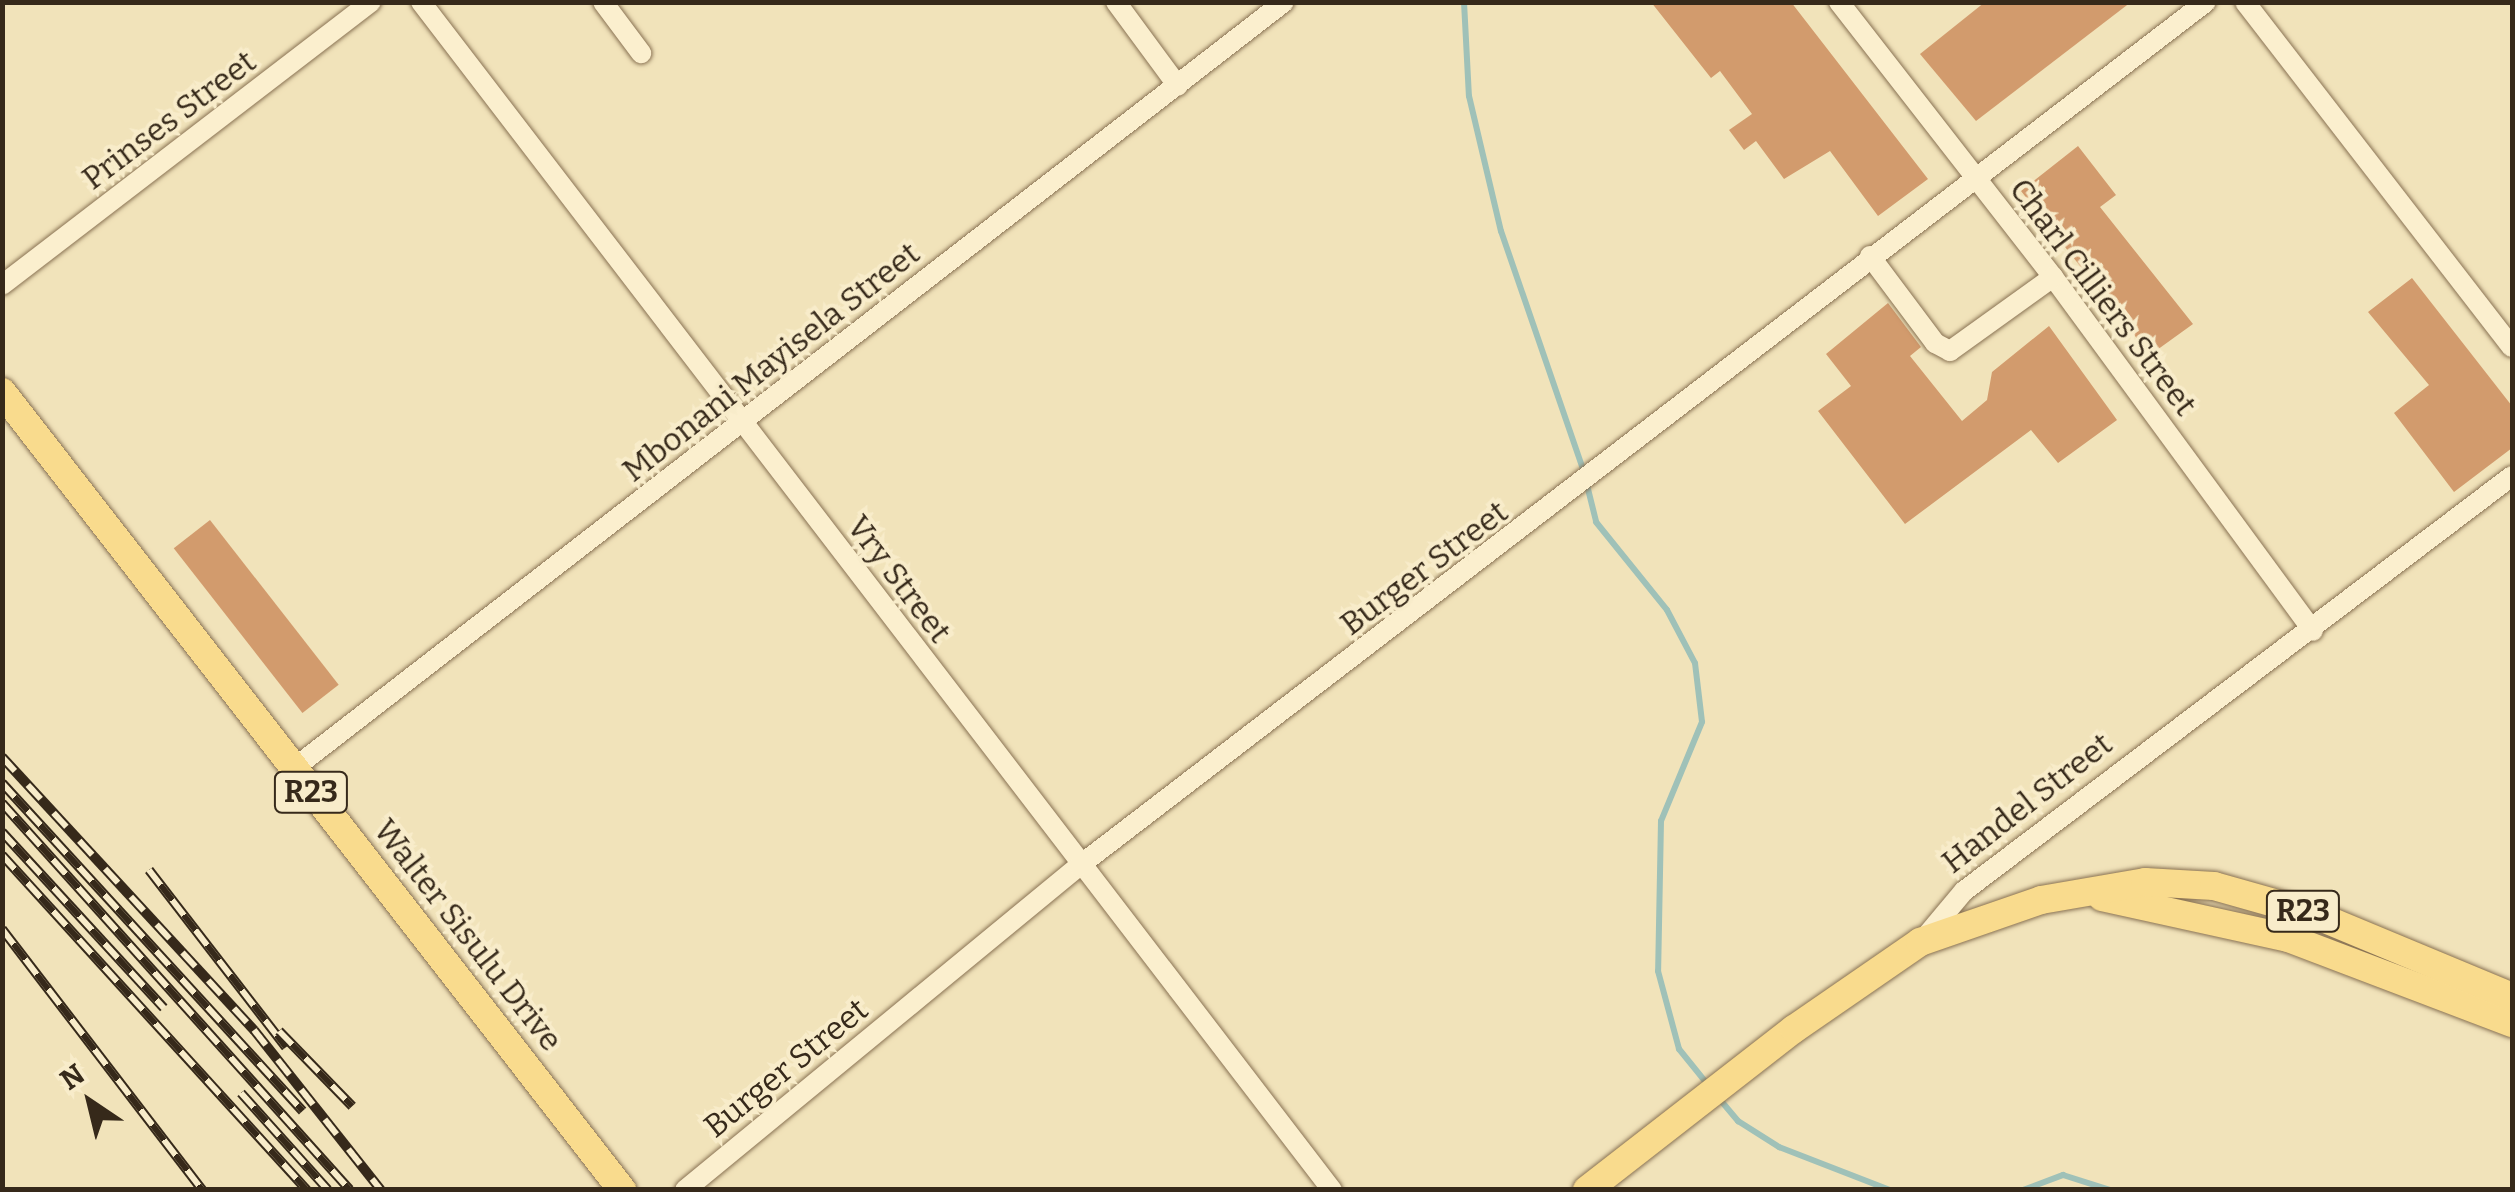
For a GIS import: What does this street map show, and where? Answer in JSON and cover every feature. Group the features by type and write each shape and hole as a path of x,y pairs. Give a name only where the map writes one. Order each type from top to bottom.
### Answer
{"main road":[{"name":"Walter Sisulu Drive","path":"2,392 622,1190"},
{"name":"R23","path":"1920,942 2008,908 2080,892 2180,882 2257,895 2512,997"},
{"name":"R23","path":"2080,892 2273,934 2512,1023"},
{"name":"Handel Street","path":"1588,1190 1794,1030 1920,942"}],"street":[{"name":"Prinses Street","path":"2,285 372,2"},
{"name":"Vry Street","path":"421,2 1079,866 1332,1190"},
{"path":"603,2 641,53"},
{"path":"1116,2 1178,86"},
{"name":"Mbonani Mayisela Street","path":"293,769 1284,2"},
{"name":"Charl Cilliers Street","path":"1839,2 2052,277 2312,631"},
{"name":"Burger Street","path":"684,1190 1079,866 1562,501 1870,256 2206,2"},
{"path":"2245,2 2512,347"},
{"path":"1870,256 1936,343 1950,351 2052,277"},
{"name":"Handel Street","path":"1920,942 1964,891 2512,476"}],"building":[{"path":"1651,2 1791,2 1928,179 1878,216 1830,151 1784,179 1756,141 1744,150 1729,130 1752,114 1720,71 1711,78"},
{"path":"1985,2 2131,2 1976,121 1920,54"},
{"path":"2078,146 2116,195 2100,207 2193,324 2150,355 2021,191"},
{"path":"2412,278 2512,406 2512,448 2454,492 2394,413 2429,385 2368,312"},
{"path":"1888,303 1921,347 1910,356 1962,421 1987,400 1992,372 2049,326 2117,420 2058,463 2031,430 1905,524 1818,411 1851,386 1826,354"},
{"path":"210,520 339,685 302,713 174,548"}],"waterway":[{"path":"1464,2 1469,96 1501,231 1584,472"},
{"path":"1587,485 1596,522 1667,610 1695,663 1702,722 1661,821 1658,971 1679,1049 1709,1086"},
{"path":"1717,1096 1738,1121 1779,1147 1890,1190"},
{"path":"2023,1190 2063,1175 2110,1190"}],"railway":[{"path":"2,757 254,1030 381,1190"},
{"path":"2,783 303,1111"},
{"path":"2,803 350,1190"},
{"path":"2,832 164,1008"},
{"path":"2,855 307,1190"},
{"path":"149,870 286,1047"},
{"path":"2,929 202,1190"},
{"path":"279,1031 352,1106"},
{"path":"241,1093 328,1190"}]}
